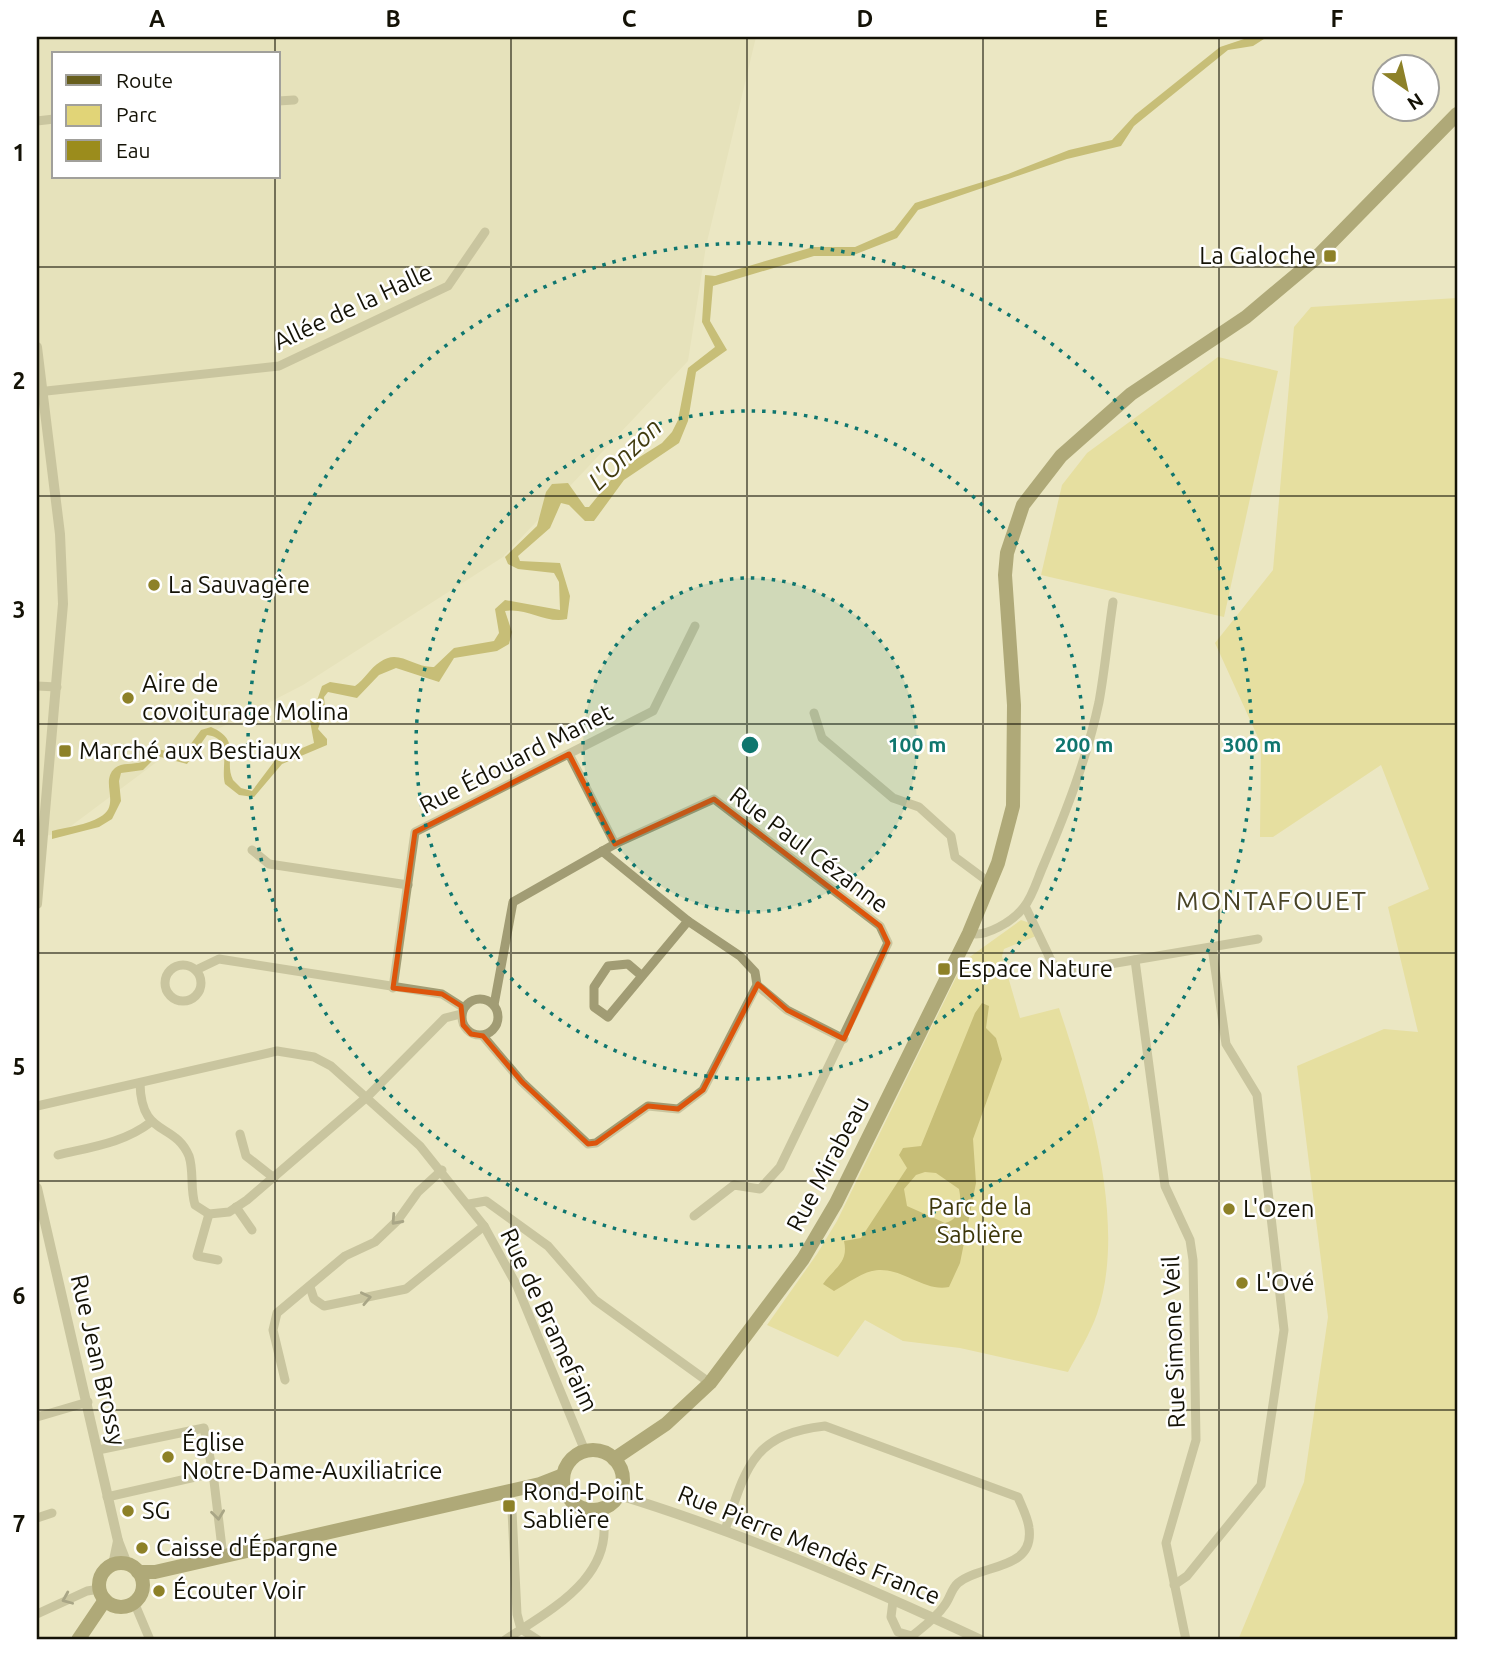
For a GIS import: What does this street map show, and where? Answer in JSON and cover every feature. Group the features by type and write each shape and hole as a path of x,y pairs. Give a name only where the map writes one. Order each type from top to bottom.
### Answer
{"main road":[{"name":"Rue Mirabeau","path":"614,1459 666,1424 710,1383 803,1259 836,1203 969,933 1006,837 1013,806 1016,759 1005,575 1007,553 1023,505 1061,456 1131,394 1246,317 1296,277 1457,114"},
{"path":"586,1451 601,1451 614,1459 622,1476 619,1494 601,1508 582,1508 566,1495 563,1475 570,1460 586,1451"},
{"path":"82,1638 102,1595 104,1572 126,1567 155,1572 540,1485 563,1475"},
{"path":"102,1595 116,1606 134,1602 143,1585 126,1567"}],"street":[{"path":"280,101 293,100"},
{"name":"Allée de la Halle","path":"41,392 279,366 447,286 485,232"},
{"path":"37,347 60,534 63,604 37,904"},
{"path":"969,933 978,936 987,933 1025,906 1069,806 1098,703 1113,602"},
{"name":"Rue Édouard Manet","path":"393,988 415,832 653,711 695,626"},
{"path":"37,686 57,687"},
{"path":"814,713 822,738 893,798 919,807 951,836 955,856 990,883"},
{"path":"569,754 615,844"},
{"name":"Rue Paul Cézanne","path":"494,1004 513,902 615,844 714,799 880,926 888,943 780,1167 760,1189 734,1185 694,1216"},
{"path":"252,850 269,864 408,885"},
{"path":"482,1036 522,1082 588,1144 596,1143 648,1106 678,1109 703,1090 757,985 755,972 740,956 688,920 602,851"},
{"path":"1025,906 1057,973 1258,939"},
{"path":"642,976 628,964 608,966 594,987 594,1007 608,1017 642,976 688,920"},
{"path":"1174,1585 1187,1576 1261,1485 1284,1339 1257,1095 1226,1044 1212,947"},
{"path":"196,970 219,959 442,994 463,1011"},
{"name":"Rue Simone Veil","path":"1135,960 1165,1186 1190,1240 1193,1260 1196,1440 1166,1534 1186,1640"},
{"path":"185,964 196,970 201,987 195,996 184,1001 168,994 165,977 173,967 185,964"},
{"path":"757,985 787,1010 844,1039"},
{"path":"140,1083 143,1106 151,1122 181,1144 189,1157 195,1205 209,1214 229,1212 274,1178 368,1096 445,1018 463,1011 472,1000 484,999 494,1004 499,1013 498,1024 492,1032 482,1036 471,1034 463,1025 463,1011"},
{"name":"Rue de Bramefaim","path":"37,1106 257,1054 286,1051 323,1061 368,1096 442,1170 469,1203 517,1286 586,1451"},
{"path":"58,1155 112,1142 138,1132 151,1122"},
{"path":"240,1134 246,1156 274,1178"},
{"path":"285,1380 273,1330 277,1313 345,1256 375,1241 442,1170"},
{"name":"Rue Jean Brossy","path":"37,1188 88,1402 107,1497 126,1567"},
{"path":"469,1203 486,1201 548,1246 595,1300 710,1383"},
{"path":"236,1207 253,1230"},
{"path":"209,1214 197,1256 218,1260"},
{"path":"310,1287 314,1299 324,1306 406,1289 484,1226"},
{"path":"37,1417 88,1402"},
{"path":"725,1530 743,1477 761,1447 799,1429 825,1426 1018,1497 1030,1529 1025,1551 1008,1565 969,1575 955,1585 945,1606 912,1638 898,1632 891,1617 893,1601"},
{"path":"98,1450 204,1428 213,1473 223,1556"},
{"path":"107,1497 213,1473"},
{"name":"Rue Pierre Mendès France","path":"619,1494 725,1530 981,1640"},
{"path":"505,1640 570,1596 590,1575 602,1553 605,1520 601,1508"},
{"path":"512,1511 517,1614 522,1629 538,1640"},
{"path":"37,1518 52,1513"},
{"path":"37,1614 87,1591 102,1595"},
{"path":"134,1602 150,1640"}],"highlighted area":[{"path":"569,754 615,844 714,799 880,926 888,943 844,1039 787,1010 758,984 703,1090 678,1109 648,1106 596,1143 588,1144 522,1082 483,1036 471,1034 463,1025 461,1006 442,994 393,988 415,832"}],"shaded area":[{"path":"37,37 756,37 706,246 688,361 503,557 303,685 162,758 63,832 37,838"}],"green space":[{"path":"1457,298 1457,1640 1238,1640 1304,1482 1328,1317 1297,1066 1384,1029 1418,1032 1388,907 1429,889 1381,765 1273,837 1260,837 1261,744 1215,643 1273,570 1294,327 1311,307"},
{"path":"1218,357 1278,371 1224,617 1041,575 1062,485 1087,453"},
{"name":"Parc de la Sablière","path":"1021,920 1030,923 1036,936 1004,949 1002,956 1020,1018 1059,1008 1092,1119 1106,1200 1108,1240 1105,1279 1097,1314 1068,1372 960,1348 903,1341 865,1320 838,1357 767,1325 837,1221 964,961"}],"water":[{"path":"1250,37 1267,37 1253,46 1228,50 1134,126 1121,146 1067,159 918,210 897,238 851,256 814,256 713,286 710,321 727,350 696,372 688,421 679,443 624,480 594,521 585,521 569,505 561,503 550,528 518,556 520,561 560,563 570,596 567,619 505,611 512,632 509,644 497,651 454,658 439,682 396,668 379,675 357,698 328,692 324,697 325,708 318,729 327,739 327,745 282,764 254,797 239,795 225,784 223,747 215,737 207,735 187,764 157,756 143,770 121,773 121,801 112,819 99,827 52,839 52,831 89,822 106,812 110,800 109,780 115,768 142,762 152,747 182,756 201,730 211,727 227,738 233,780 241,788 252,791 276,759 314,743 310,721 322,686 330,682 355,686 376,664 387,658 400,658 434,667 454,648 494,641 499,633 495,609 505,600 560,610 559,582 554,573 518,569 508,564 505,557 537,526 546,492 552,484 568,483 585,507 589,507 619,470 662,443 672,432 678,420 688,368 715,347 702,322 705,275 715,276 813,247 855,247 894,230 915,203 1008,174 1069,150 1112,140 1135,115 1220,47"},
{"path":"982,1003 989,1006 986,1028 996,1038 1002,1059 973,1139 976,1183 960,1263 949,1287 931,1286 897,1273 879,1270 861,1275 834,1291 823,1284 840,1265 845,1249 844,1241 861,1238 907,1168 899,1155 903,1148 921,1146 975,1013","holes":["936,1173 959,1189 957,1215 945,1223 907,1206 904,1189 916,1175"]}],"place":[{"name":"La Galoche","path":"1330,256"},
{"name":"La Sauvagère","path":"154,585"},
{"name":"Aire de covoiturage Molina","path":"128,698"},
{"name":"Marché aux Bestiaux","path":"65,751"},
{"name":"Espace Nature","path":"944,969"},
{"name":"L'Ozen","path":"1229,1209"},
{"name":"L'Ové","path":"1242,1283"},
{"name":"Église Notre-Dame-Auxiliatrice","path":"168,1457"},
{"name":"Rond-Point Sablière","path":"509,1506"},
{"name":"SG","path":"128,1511"},
{"name":"Caisse d'Épargne","path":"142,1548"},
{"name":"Écouter Voir","path":"159,1591"}],"district":[{"name":"MONTAFOUET","path":"1272,901"}],"water label":[{"name":"L'Onzon","path":"625,454"}]}
